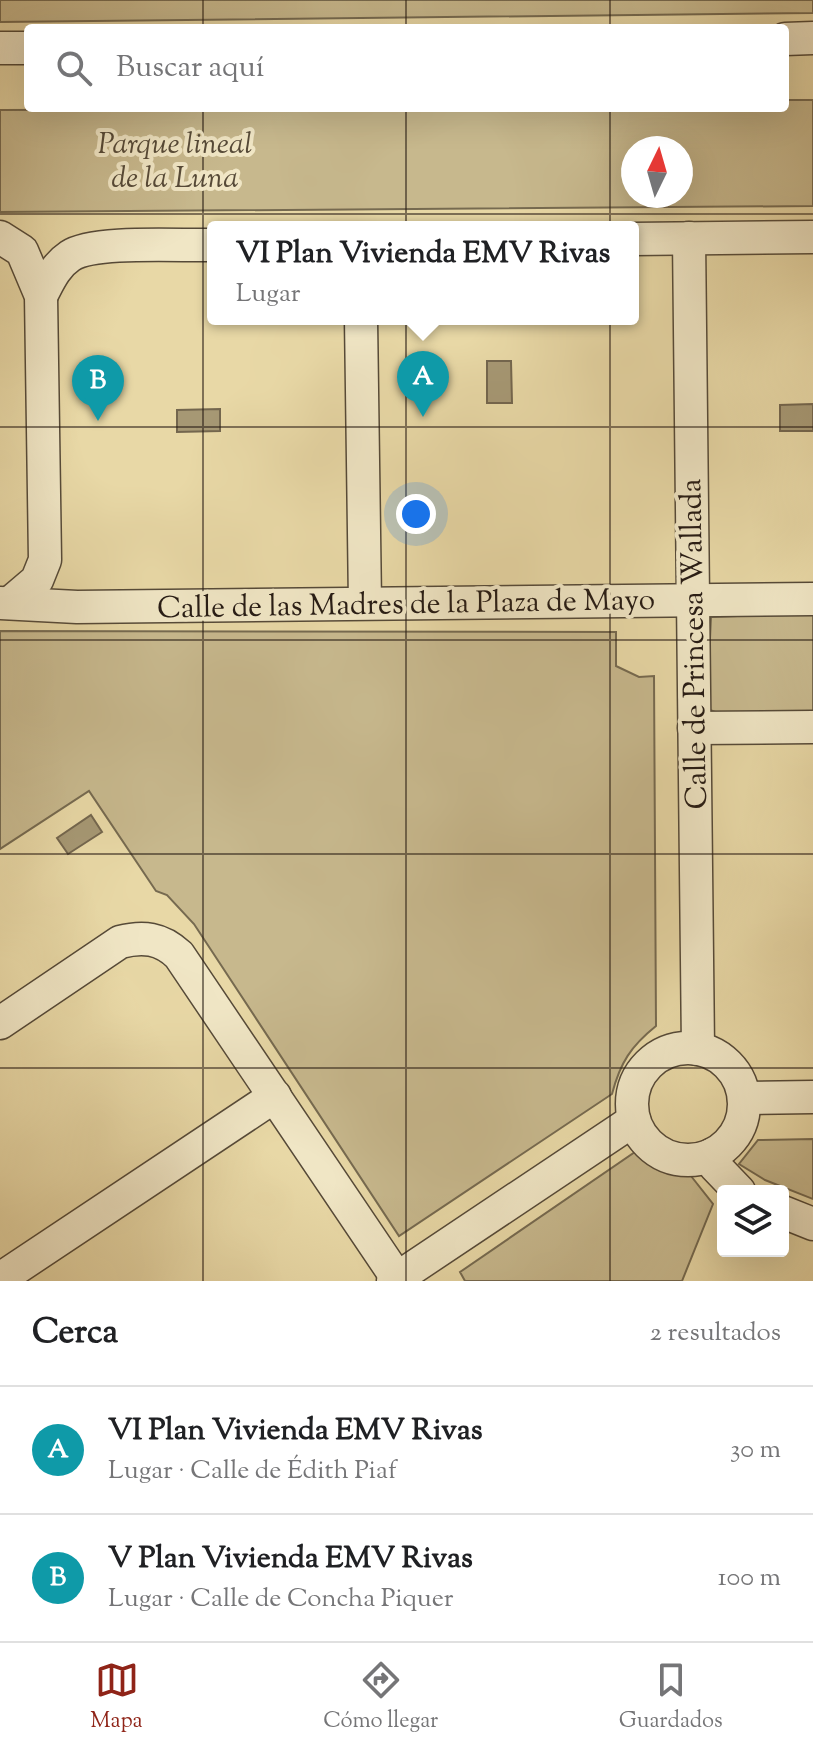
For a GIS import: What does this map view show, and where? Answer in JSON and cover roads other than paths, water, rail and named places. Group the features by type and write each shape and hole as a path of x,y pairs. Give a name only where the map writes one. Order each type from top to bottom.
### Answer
{"street":[{"path":"789,39 813,38"},
{"path":"0,48 24,48"},
{"path":"0,237 22,251 41,296 45,560 37,580 5,603"},
{"path":"639,239 813,237"},
{"name":"Calle de Princesa Wallada","path":"689,238 698,1049"},
{"path":"41,296 54,271 71,255 93,247 207,245"},
{"path":"361,325 365,603"},
{"path":"45,560 58,589 77,607"},
{"name":"Calle de las Madres de la Plaza de Mayo","path":"5,603 77,607 813,599"},
{"path":"694,728 813,727"},
{"path":"0,1023 120,942 153,939 167,944 179,955 275,1096 395,1280 634,1120"},
{"path":"698,1049 729,1066 744,1098 737,1132 711,1155 692,1160 673,1158 656,1151 643,1137 634,1120 634,1088 652,1061 666,1053 698,1049"},
{"path":"0,1279 275,1096"},
{"path":"744,1098 813,1097"},
{"path":"711,1155 715,1166 733,1185"},
{"path":"789,1214 813,1224"}],"place":[{"name":"VI Plan Vivienda EMV Rivas","path":"423,417"},
{"name":"V Plan Vivienda EMV Rivas","path":"98,421"}],"park label":[{"name":"Parque lineal de la Luna","path":"175,160"}]}
